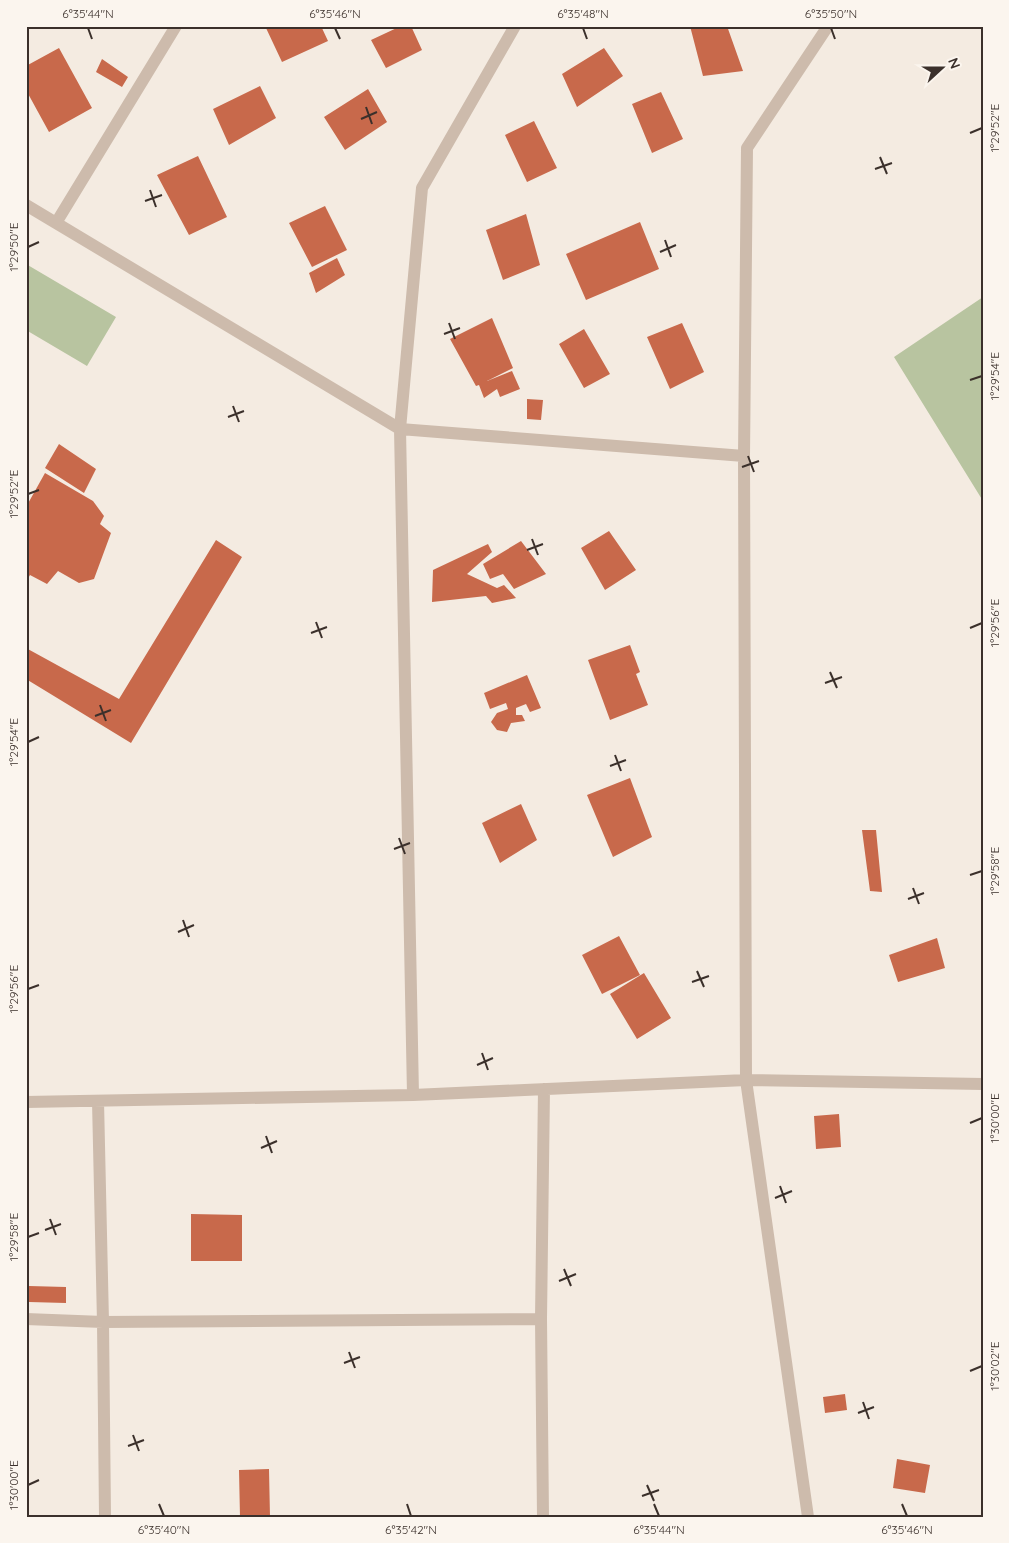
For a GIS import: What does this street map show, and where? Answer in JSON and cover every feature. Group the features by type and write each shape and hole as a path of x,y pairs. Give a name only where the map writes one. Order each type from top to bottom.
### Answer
{"street":[{"path":"56,223 176,26"},
{"path":"414,1095 400,429 422,188 515,26"},
{"path":"808,1517 746,1080 744,456 747,148 828,26"},
{"path":"26,204 400,429 744,456"},
{"path":"26,1102 414,1095 746,1080 983,1084"},
{"path":"543,1517 541,1319 544,1089"},
{"path":"98,1101 104,1322 105,1517"},
{"path":"26,1319 104,1322 541,1319"}],"green space":[{"path":"26,264 116,317 87,366 26,330"},
{"path":"983,297 983,501 894,357"}],"building":[{"path":"269,26 321,26 328,41 282,62 266,28"},
{"path":"401,26 411,26 422,50 386,68 371,40"},
{"path":"690,26 727,26 743,71 703,76"},
{"path":"59,48 92,108 49,132 26,90 26,66"},
{"path":"604,48 623,76 577,107 562,74"},
{"path":"102,59 128,77 122,87 96,72"},
{"path":"260,86 276,118 229,145 213,109"},
{"path":"368,89 387,122 345,150 324,117"},
{"path":"661,92 683,139 652,153 632,104"},
{"path":"534,121 557,168 527,182 505,135"},
{"path":"198,156 227,217 189,235 157,175"},
{"path":"325,206 347,250 312,267 289,223"},
{"path":"526,214 540,265 503,280 486,230"},
{"path":"640,222 659,269 586,300 566,254"},
{"path":"337,258 345,275 316,293 309,273"},
{"path":"492,318 513,368 487,381 512,371 520,389 500,397 497,389 484,398 479,385 476,386 450,339"},
{"path":"682,323 704,372 670,389 647,337"},
{"path":"584,329 610,374 584,388 559,344"},
{"path":"527,399 543,400 541,420 527,419"},
{"path":"59,444 96,469 84,493 45,468"},
{"path":"45,473 93,501 104,516 100,524 111,533 94,579 79,583 58,571 47,584 30,575 26,582 26,507"},
{"path":"609,531 636,570 605,590 581,548"},
{"path":"216,540 242,557 131,743 26,679 26,648 119,699"},
{"path":"521,541 546,574 514,589 503,574 490,579 483,564"},
{"path":"488,544 492,552 467,574 497,588 504,585 516,598 492,603 486,596 432,602 433,570"},
{"path":"630,645 640,672 636,674 648,705 610,720 588,660"},
{"path":"527,675 541,708 530,712 526,704 516,708 516,715 522,715 525,721 511,723 507,732 497,730 491,722 497,713 508,709 506,703 490,709 484,693"},
{"path":"630,778 652,837 613,857 587,795"},
{"path":"521,804 537,840 500,863 482,823"},
{"path":"862,830 876,830 882,892 870,891"},
{"path":"619,936 640,975 602,994 582,955"},
{"path":"937,938 945,968 898,982 889,955"},
{"path":"644,973 671,1018 637,1039 610,994"},
{"path":"839,1114 841,1147 816,1149 814,1116"},
{"path":"191,1214 242,1215 242,1261 191,1261"},
{"path":"29,1286 66,1287 66,1303 29,1302"},
{"path":"845,1394 847,1410 825,1413 823,1397"},
{"path":"897,1459 930,1465 925,1493 893,1488"},
{"path":"269,1469 270,1517 240,1517 239,1470"}]}
